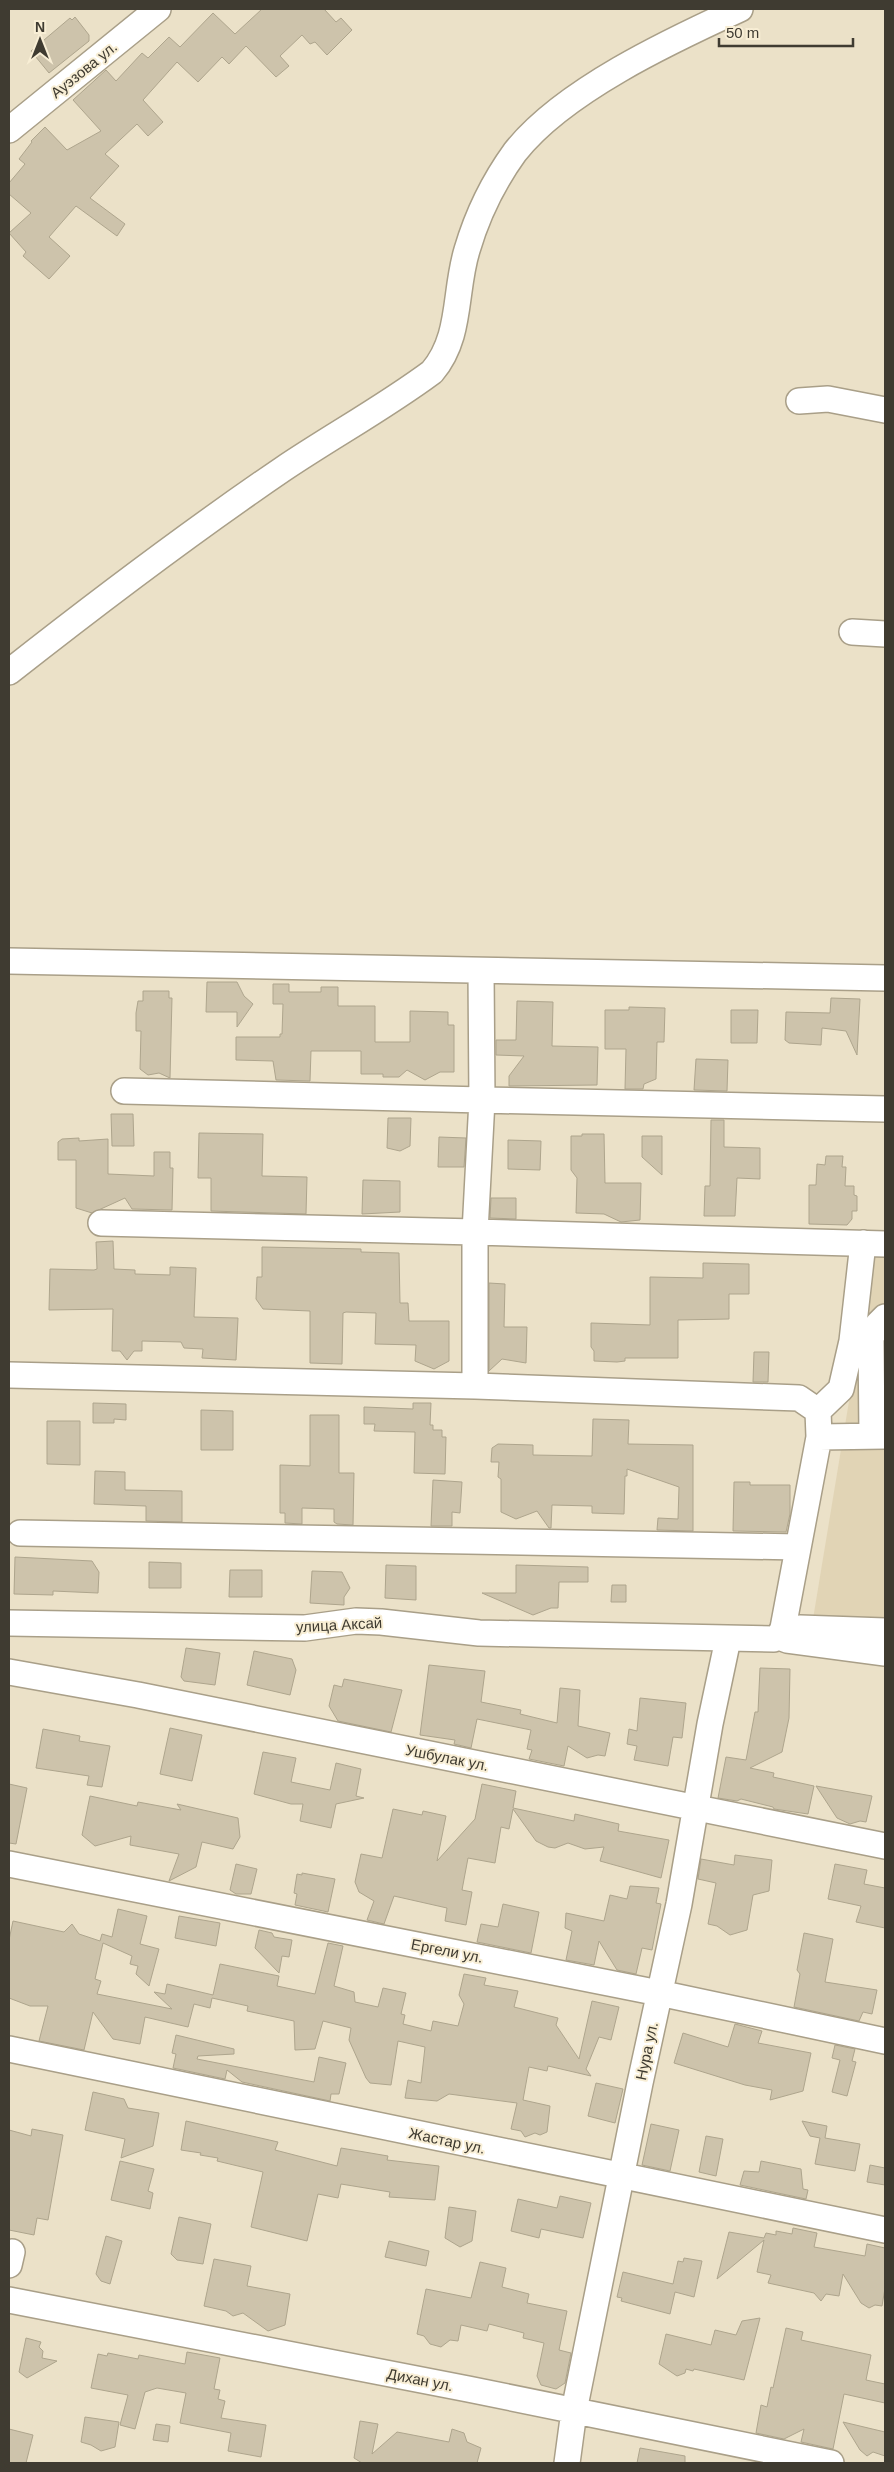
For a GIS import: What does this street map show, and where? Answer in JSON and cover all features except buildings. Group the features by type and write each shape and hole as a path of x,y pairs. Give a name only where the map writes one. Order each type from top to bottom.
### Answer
{"street":[{"name":"Ауэзова ул.","path":"9,130 158,9"},
{"path":"9,672 99,601 216,516 432,372 443,360 450,344 466,252 477,221 496,183 516,152 541,125 604,80 648,54 740,9"},
{"path":"799,401 828,399 885,410"},
{"path":"852,632 885,634"},
{"path":"9,961 885,978"},
{"path":"475,1386 475,1232 482,1100 481,971"},
{"path":"124,1091 885,1109"},
{"path":"101,1223 874,1244 841,1390 818,1411 819,1438 781,1632 787,1640 885,1653"},
{"path":"819,1438 879,1436 871,1338 878,1324 885,1318"},
{"path":"9,1375 475,1386 799,1398 818,1411"},
{"path":"20,1533 798,1547"},
{"name":"улица Аксай","path":"9,1624 305,1628 356,1621 479,1633 728,1640 774,1639 781,1632"},
{"path":"781,1632 885,1631"},
{"name":"Нура ул.","path":"567,2463 574,2411 621,2176 679,1904 694,1807 728,1640"},
{"name":"Ушбулак ул.","path":"9,1672 138,1695 885,1846"},
{"name":"Ергели ул.","path":"9,1864 659,1993 885,2040"},
{"name":"Жастар ул.","path":"9,2049 885,2230"},
{"name":"Дихан ул.","path":"9,2300 831,2463"}],"shaded area":[{"path":"873,1256 885,1256 885,1620 813,1619"}]}
